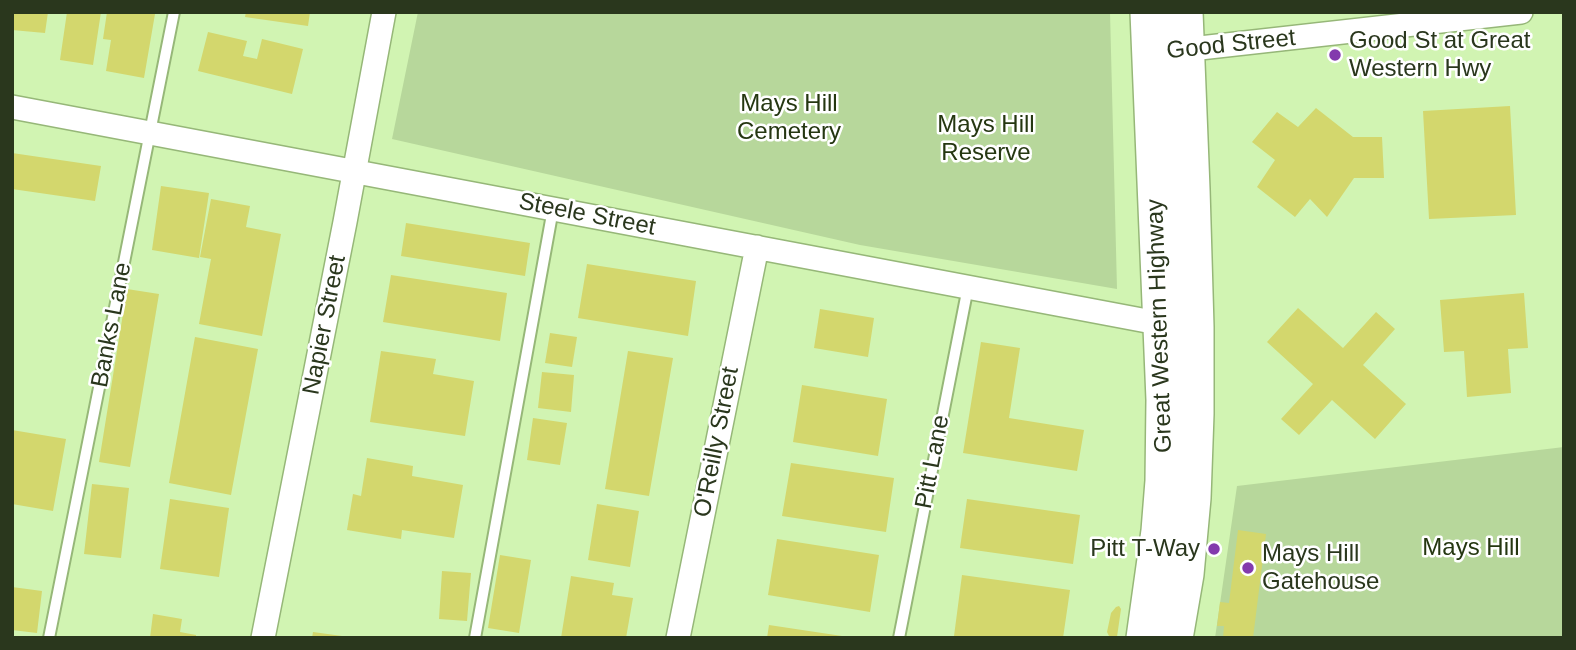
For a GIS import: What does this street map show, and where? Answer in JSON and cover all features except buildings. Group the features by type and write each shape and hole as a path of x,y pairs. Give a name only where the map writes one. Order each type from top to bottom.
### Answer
{"highway":[{"name":"Great Western Highway","path":"1145,638 1155,575 1164,481 1165,400 1149,12"},
{"name":"Great Western Highway","path":"1174,638 1190,524 1195,414 1193,244 1184,12"}],"street":[{"name":"Napier Street","path":"263,638 384,12"},
{"name":"Good Street","path":"1149,54 1521,12"},
{"name":"Steele Street","path":"12,107 1163,324"},
{"name":"O'Reilly Street","path":"678,638 757,247"}],"lane":[{"name":"Banks Lane","path":"49,638 174,12"},
{"path":"475,638 553,209"},
{"name":"Pitt Lane","path":"899,638 968,287"}],"green space":[{"name":"Mays Hill Reserve","path":"418,12 1110,12 1117,289 860,245 392,139"},
{"name":"Mays Hill","path":"1564,447 1564,638 1215,638 1237,486"}],"place":[{"name":"Good St at Great Western Hwy","path":"1335,55"},
{"name":"Pitt T-Way","path":"1214,549"},
{"name":"Mays Hill Gatehouse","path":"1248,568"}],"park label":[{"name":"Mays Hill Cemetery","path":"789,118"}]}
